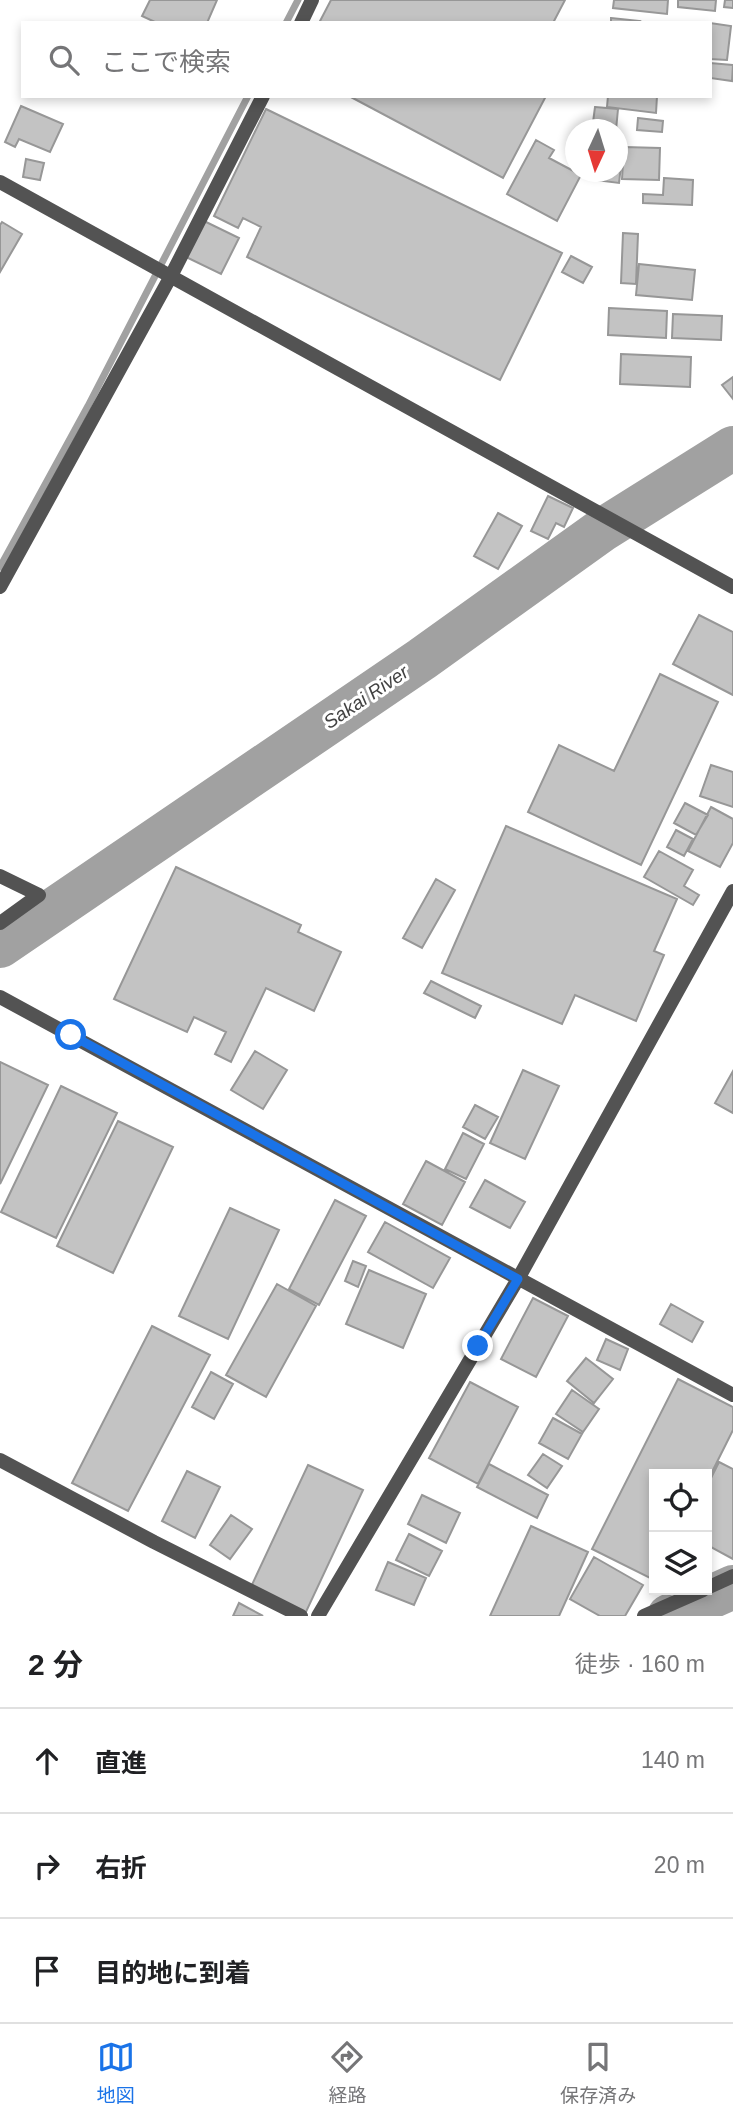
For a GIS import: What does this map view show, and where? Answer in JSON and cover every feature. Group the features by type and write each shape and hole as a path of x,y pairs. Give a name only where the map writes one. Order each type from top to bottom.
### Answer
{"street":[{"path":"302,21 312,0"},
{"path":"0,587 171,276 262,98"},
{"path":"0,182 733,587"},
{"path":"0,876 39,895 0,923"},
{"path":"318,1616 518,1279 733,891"},
{"path":"0,997 733,1395"},
{"path":"0,1460 301,1616"},
{"path":"712,1586 733,1576"},
{"path":"644,1616 691,1595"}],"building":[{"path":"150,0 217,0 208,21 153,21 142,16"},
{"path":"331,0 565,0 554,21 320,21"},
{"path":"614,0 668,0 667,14 613,8"},
{"path":"678,0 716,0 715,11 678,7"},
{"path":"725,0 733,0 733,8 724,7"},
{"path":"611,18 640,21 611,21"},
{"path":"712,23 731,26 727,60 712,59"},
{"path":"712,63 733,65 732,81 712,78"},
{"path":"353,98 545,98 503,178"},
{"path":"608,98 657,98 656,113 607,107"},
{"path":"21,106 63,124 50,152 19,139 15,147 5,142"},
{"path":"595,107 618,109 617,119 593,119"},
{"path":"266,109 562,253 500,380 247,257 261,227 243,218 238,228 214,216"},
{"path":"638,118 663,121 662,132 637,130"},
{"path":"536,140 554,150 549,158 565,166 565,182 577,182 557,221 507,194"},
{"path":"628,147 660,148 659,180 628,179"},
{"path":"26,159 44,163 40,180 23,177"},
{"path":"664,178 693,180 692,205 643,203 643,194 663,195"},
{"path":"204,221 239,238 221,274 186,257"},
{"path":"2,222 22,234 0,272 0,225"},
{"path":"623,233 638,234 636,284 621,283"},
{"path":"571,256 592,267 583,283 562,272"},
{"path":"639,264 695,270 692,300 636,295"},
{"path":"609,308 667,311 666,338 608,335"},
{"path":"673,314 722,316 721,340 672,338"},
{"path":"621,354 691,357 690,387 620,384"},
{"path":"733,377 733,399 722,385"},
{"path":"548,496 573,508 564,527 556,523 548,539 531,531"},
{"path":"498,513 522,526 498,569 474,556"},
{"path":"699,615 733,632 733,695 673,664"},
{"path":"660,674 718,702 641,865 528,812 559,745 614,771"},
{"path":"711,765 733,772 733,807 700,796"},
{"path":"685,803 708,815 696,835 674,823"},
{"path":"711,807 733,819 733,843 720,867 688,851"},
{"path":"506,826 677,899 654,951 664,955 636,1021 575,995 562,1024 442,973"},
{"path":"676,830 693,839 684,856 667,847"},
{"path":"659,851 693,870 684,886 699,895 693,905 644,877"},
{"path":"176,867 301,925 298,932 341,952 314,1011 266,988 231,1062 215,1054 226,1032 194,1017 187,1032 114,999"},
{"path":"436,879 455,890 422,948 403,938"},
{"path":"431,981 481,1006 475,1018 424,993"},
{"path":"255,1051 287,1070 263,1109 231,1090"},
{"path":"0,1062 48,1085 0,1184"},
{"path":"523,1070 559,1086 525,1159 490,1143"},
{"path":"733,1071 733,1113 715,1103"},
{"path":"61,1086 117,1113 56,1238 1,1212"},
{"path":"475,1105 498,1117 485,1139 463,1127"},
{"path":"118,1121 173,1147 113,1273 57,1246"},
{"path":"463,1133 484,1144 466,1179 445,1169"},
{"path":"426,1161 465,1182 442,1225 403,1204"},
{"path":"485,1180 525,1202 510,1228 470,1207"},
{"path":"335,1200 366,1216 319,1305 289,1289"},
{"path":"230,1208 279,1230 228,1339 179,1316"},
{"path":"385,1222 450,1258 433,1288 368,1252"},
{"path":"353,1261 366,1266 358,1287 345,1281"},
{"path":"369,1270 426,1294 403,1348 346,1324"},
{"path":"277,1284 316,1306 266,1397 226,1375"},
{"path":"533,1298 568,1316 536,1377 501,1359"},
{"path":"671,1304 703,1322 692,1342 660,1324"},
{"path":"152,1326 210,1355 128,1511 72,1483"},
{"path":"606,1339 628,1349 620,1370 597,1360"},
{"path":"586,1358 613,1379 594,1403 567,1381"},
{"path":"211,1372 233,1384 214,1419 192,1407"},
{"path":"678,1379 733,1407 733,1430 712,1472 712,1469 649,1469 649,1578 592,1549"},
{"path":"470,1382 518,1407 478,1484 429,1458"},
{"path":"572,1390 599,1409 583,1432 556,1414"},
{"path":"553,1418 582,1434 568,1459 539,1443"},
{"path":"543,1454 562,1466 547,1488 528,1475"},
{"path":"719,1462 733,1469 733,1559 712,1548 712,1476"},
{"path":"489,1464 548,1495 537,1518 477,1487"},
{"path":"308,1465 363,1490 305,1614 250,1589"},
{"path":"187,1471 220,1487 195,1538 162,1521"},
{"path":"422,1495 460,1513 446,1543 408,1524"},
{"path":"231,1515 252,1529 230,1559 210,1545"},
{"path":"531,1526 588,1552 559,1616 490,1616"},
{"path":"409,1534 442,1551 429,1576 396,1560"},
{"path":"594,1557 643,1585 625,1616 600,1616 570,1599"},
{"path":"388,1562 426,1578 414,1605 376,1590"},
{"path":"239,1603 263,1616 233,1616"}],"waterway":[{"path":"287,21 298,0"},
{"path":"0,567 88,406 247,98"},
{"name":"Sakai River","path":"0,946 422,659 602,530 733,448"},
{"path":"669,1616 733,1587"}],"route":[{"path":"71,1035 518,1279 478,1346"}]}
